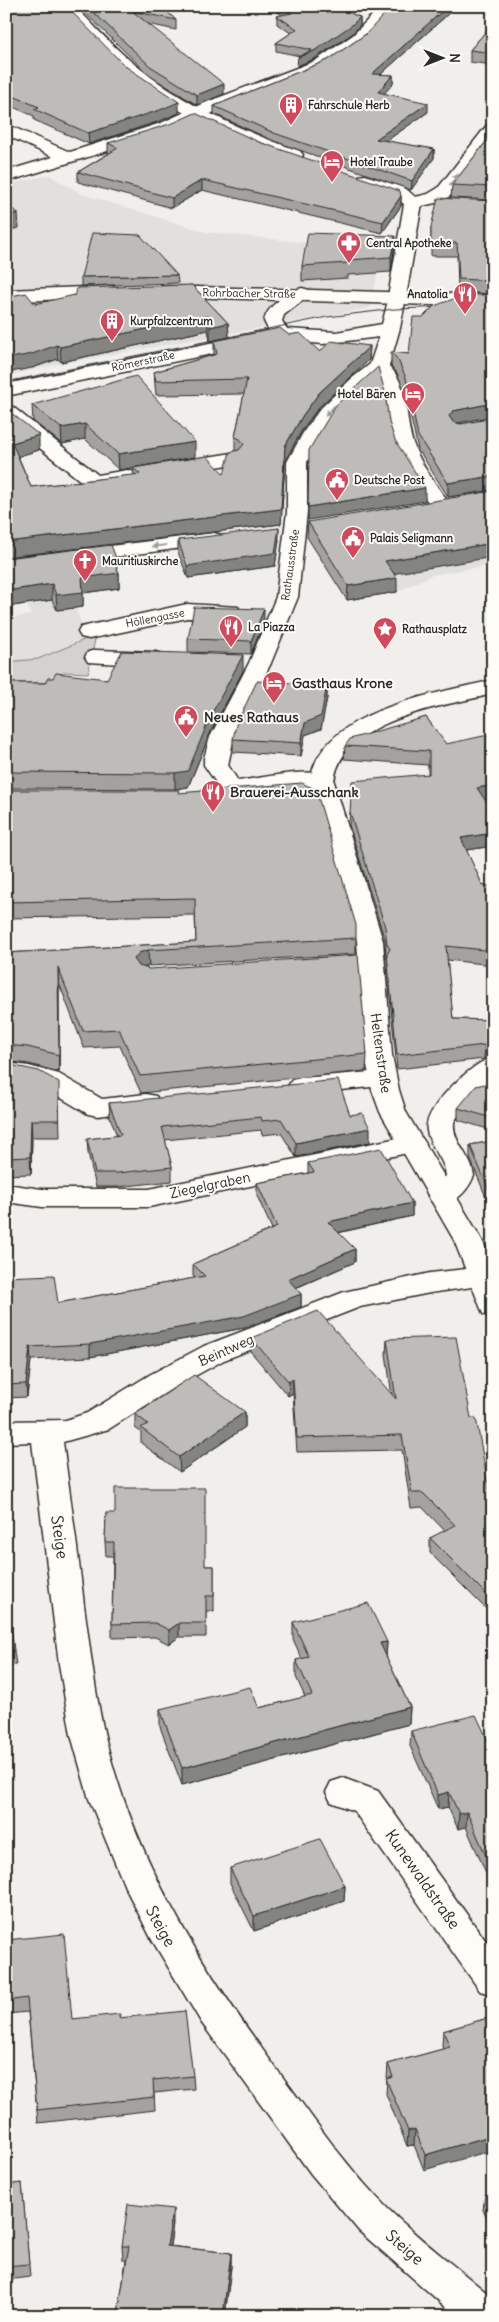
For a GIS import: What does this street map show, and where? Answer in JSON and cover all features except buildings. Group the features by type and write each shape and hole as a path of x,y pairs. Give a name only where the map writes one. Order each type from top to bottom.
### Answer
{"street":[{"path":"66,6 143,80 198,114 306,160"},
{"path":"6,177 167,127 213,106 321,64 359,38 390,6"},
{"path":"355,16 375,22"},
{"path":"6,129 67,158"},
{"path":"413,203 434,198 444,192 493,129"},
{"path":"353,176 400,192 413,203 455,204"},
{"path":"413,203 391,328 379,367 388,374 393,383 412,464 449,504 419,509"},
{"name":"Rohrbacher Straße","path":"6,296 135,292 302,294 493,301"},
{"path":"280,334 273,321 274,313 302,294"},
{"name":"Römerstraße","path":"6,390 280,334 318,339 341,339 391,328"},
{"name":"Rathausstraße","path":"232,788 216,765 216,758 222,737 260,663 282,614 290,581 285,531 298,462 306,444 327,413 358,383 379,367"},
{"path":"6,411 94,482 232,459"},
{"path":"285,531 317,526"},
{"path":"6,565 238,537"},
{"name":"Höllengasse","path":"89,632 187,611 282,614"},
{"path":"96,656 178,660"},
{"path":"236,662 260,663"},
{"path":"192,795 277,782 322,780 328,762 336,748 347,736 359,728 391,714 493,687"},
{"name":"Heltenstraße","path":"322,780 340,846 364,919 375,963 375,1020 382,1079 393,1112 468,1240 484,1277 493,1307"},
{"path":"348,965 375,963"},
{"path":"442,1196 458,1182 460,1174 458,1164 439,1131 440,1122 462,1092 493,1065"},
{"path":"6,1071 29,1074 50,1080 98,1108 170,1099"},
{"path":"277,1088 382,1079"},
{"name":"Ziegelgraben","path":"6,1193 42,1198 149,1198 412,1144"},
{"name":"Beintweg","path":"6,1432 67,1431 98,1421 162,1381 214,1353 321,1311 392,1290 484,1277"},
{"name":"Steige","path":"46,1432 84,1718 105,1798 123,1849 147,1902 217,2019 302,2133 359,2204 389,2233 485,2316"},
{"name":"Kunewaldstraße","path":"343,1792 366,1801 493,1980"}],"shaded area":[{"path":"49,175 82,194 206,232 382,251 370,308 58,364 6,376 6,185"},
{"path":"493,515 493,565 431,575 397,592 382,571"},
{"path":"55,563 57,610 75,608 84,628 89,632 88,673 64,672 57,689 6,692 6,619 31,615 11,568"},
{"path":"96,635 88,673 64,672 57,689 6,692 6,662 38,659"}],"tram line":[{"path":"6,382 327,317 395,309 448,307"}],"place":[{"name":"Fahrschule Herb","path":"291,126"},
{"name":"Hotel Traube","path":"332,183"},
{"name":"Central Apotheke","path":"349,264"},
{"name":"Anatolia","path":"465,315"},
{"name":"Kurpfalzcentrum","path":"112,342"},
{"name":"Hotel Bären","path":"413,415"},
{"name":"Deutsche Post","path":"337,501"},
{"name":"Palais Seligmann","path":"353,559"},
{"name":"Mauritiuskirche","path":"85,582"},
{"name":"La Piazza","path":"231,648"},
{"name":"Rathausplatz","path":"385,650"},
{"name":"Gasthaus Krone","path":"274,704"},
{"name":"Neues Rathaus","path":"186,738"},
{"name":"Brauerei-Ausschank","path":"213,813"}]}
